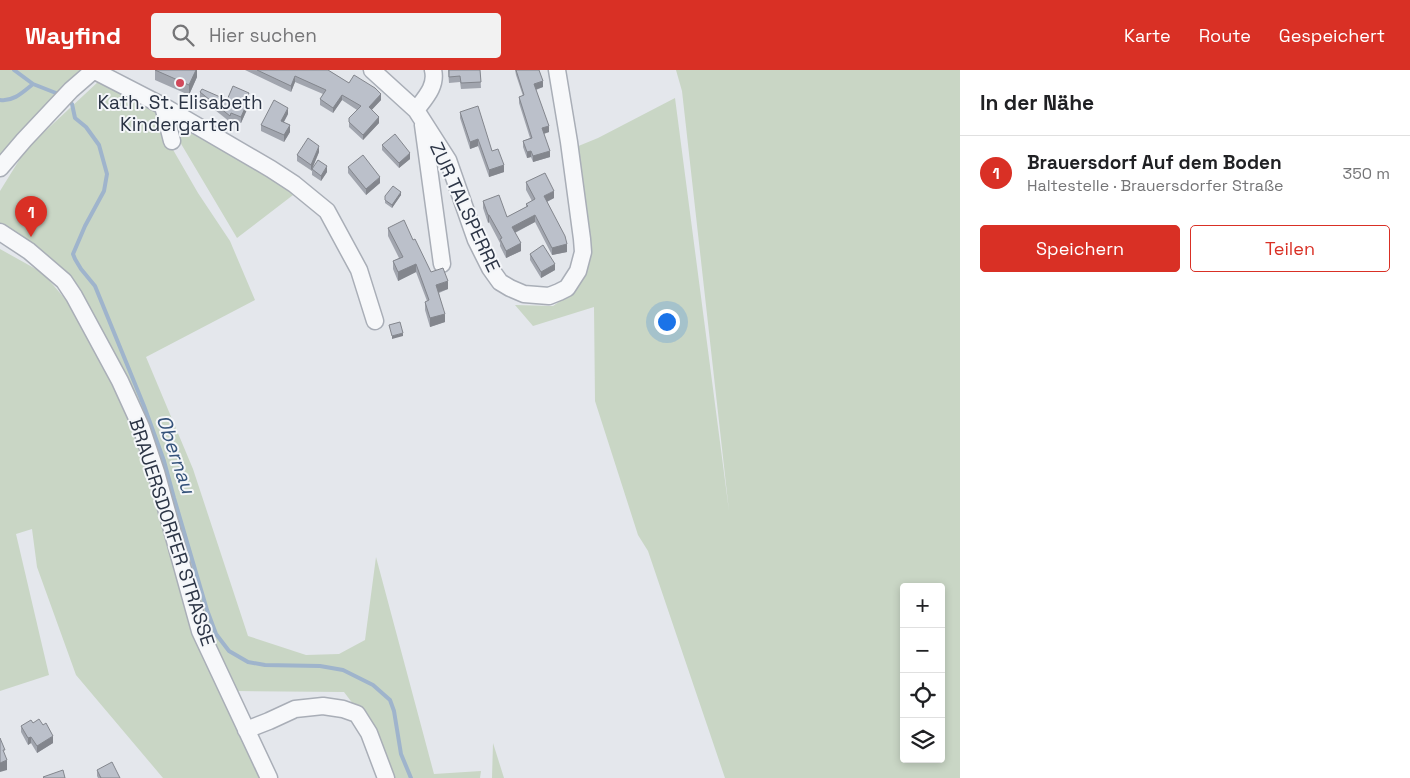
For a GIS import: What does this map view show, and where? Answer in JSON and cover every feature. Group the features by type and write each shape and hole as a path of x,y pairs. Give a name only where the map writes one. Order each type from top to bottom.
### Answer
{"street":[{"path":"0,168 71,90 94,70 163,106 239,150 294,184 327,211 359,270 375,322"},
{"name":"ZUR TALSPERRE","path":"372,70 420,115 448,160 476,240 490,268 500,282 524,294 549,296 566,288 578,271 583,252 571,151 557,70"},
{"path":"433,70 435,77 420,115 442,264"},
{"path":"163,106 172,141"},
{"name":"BRAUERSDORFER STRASSE","path":"0,232 29,251 64,281 120,381 141,427 156,472 200,631 269,778"},
{"path":"246,730 295,709 323,706 343,709 357,714 369,733 386,778"}],"green space":[{"path":"0,70 82,70 61,90 0,157"},
{"path":"676,70 960,70 960,778 725,778 648,551 638,535 595,401 594,307 533,326 515,305 553,306 575,291 583,271 576,147 598,138 675,98 729,511 682,91"},
{"path":"99,81 156,111 168,141 198,193 230,241 255,300 146,357 193,469 248,636 306,655 339,654 365,640 376,557 434,774 481,771 480,778 392,778 378,737 344,692 235,691 205,625 150,435 80,290 56,263 0,225 0,191 26,149"},
{"path":"183,129 247,162 297,192 237,238 177,137"},
{"path":"0,249 43,273 66,300 102,362 137,431 147,465 262,778 163,778 76,675 37,567 32,529 16,534 49,675 0,691"},
{"path":"493,743 504,778 492,778"}],"building":[{"path":"155,70 196,70 189,85"},
{"path":"257,70 328,70 349,83 354,75 381,94 369,107 379,117 363,135 349,122 349,118 361,106 342,95 333,108 320,99 326,90 295,76 291,86"},
{"path":"449,70 480,70 481,82 461,83 460,76 449,77"},
{"path":"516,70 539,70 543,81 534,84 549,126 542,128 550,151 533,156 531,151 527,152 523,141 532,138 519,97 524,95"},
{"path":"233,86 249,93 247,98 249,99 241,117 231,113 230,116 200,92 202,89 227,100"},
{"path":"274,100 288,108 281,121 290,125 284,135 261,125"},
{"path":"478,106 492,151 498,149 504,165 489,170 478,139 470,142 460,112"},
{"path":"395,134 410,153 399,163 382,145"},
{"path":"308,138 319,146 311,165 297,155"},
{"path":"363,155 380,177 366,189 348,167"},
{"path":"318,160 327,166 321,176 312,169"},
{"path":"545,173 554,191 544,196 565,236 567,244 552,248 535,215 512,227 521,243 506,251 500,239 502,238 488,215 483,201 499,195 507,217 528,206 526,204 535,199 526,182"},
{"path":"393,186 401,192 392,205 385,200 385,196"},
{"path":"404,220 431,272 443,268 448,281 436,285 445,314 430,318 425,302 429,300 416,264 398,272 393,261 403,257 388,228"},
{"path":"543,245 555,264 541,272 530,254"},
{"path":"400,322 403,333 392,336 389,325"},
{"path":"39,719 43,725 46,723 53,736 37,746 31,737 28,738 21,726 31,720 33,723"},
{"path":"0,738 7,760 0,763"},
{"path":"112,762 120,778 101,778 97,770"},
{"path":"63,770 65,778 43,777"}],"waterway":[{"name":"Obernau","path":"14,70 33,84 61,95"},
{"path":"0,100 14,98 33,84"},
{"name":"Obernau","path":"67,100 72,104 75,118 86,127 99,145 107,174 104,191 85,226 73,254 81,269 95,286 144,406 164,461 207,610 216,634 229,651 248,662 265,665 320,666 343,670 373,685 390,700 394,711 401,754 411,778"}],"place":[{"name":"Kath. St. Elisabeth Kindergarten","path":"180,83"},
{"name":"Brauersdorf Auf dem Boden","path":"31,237"}]}
